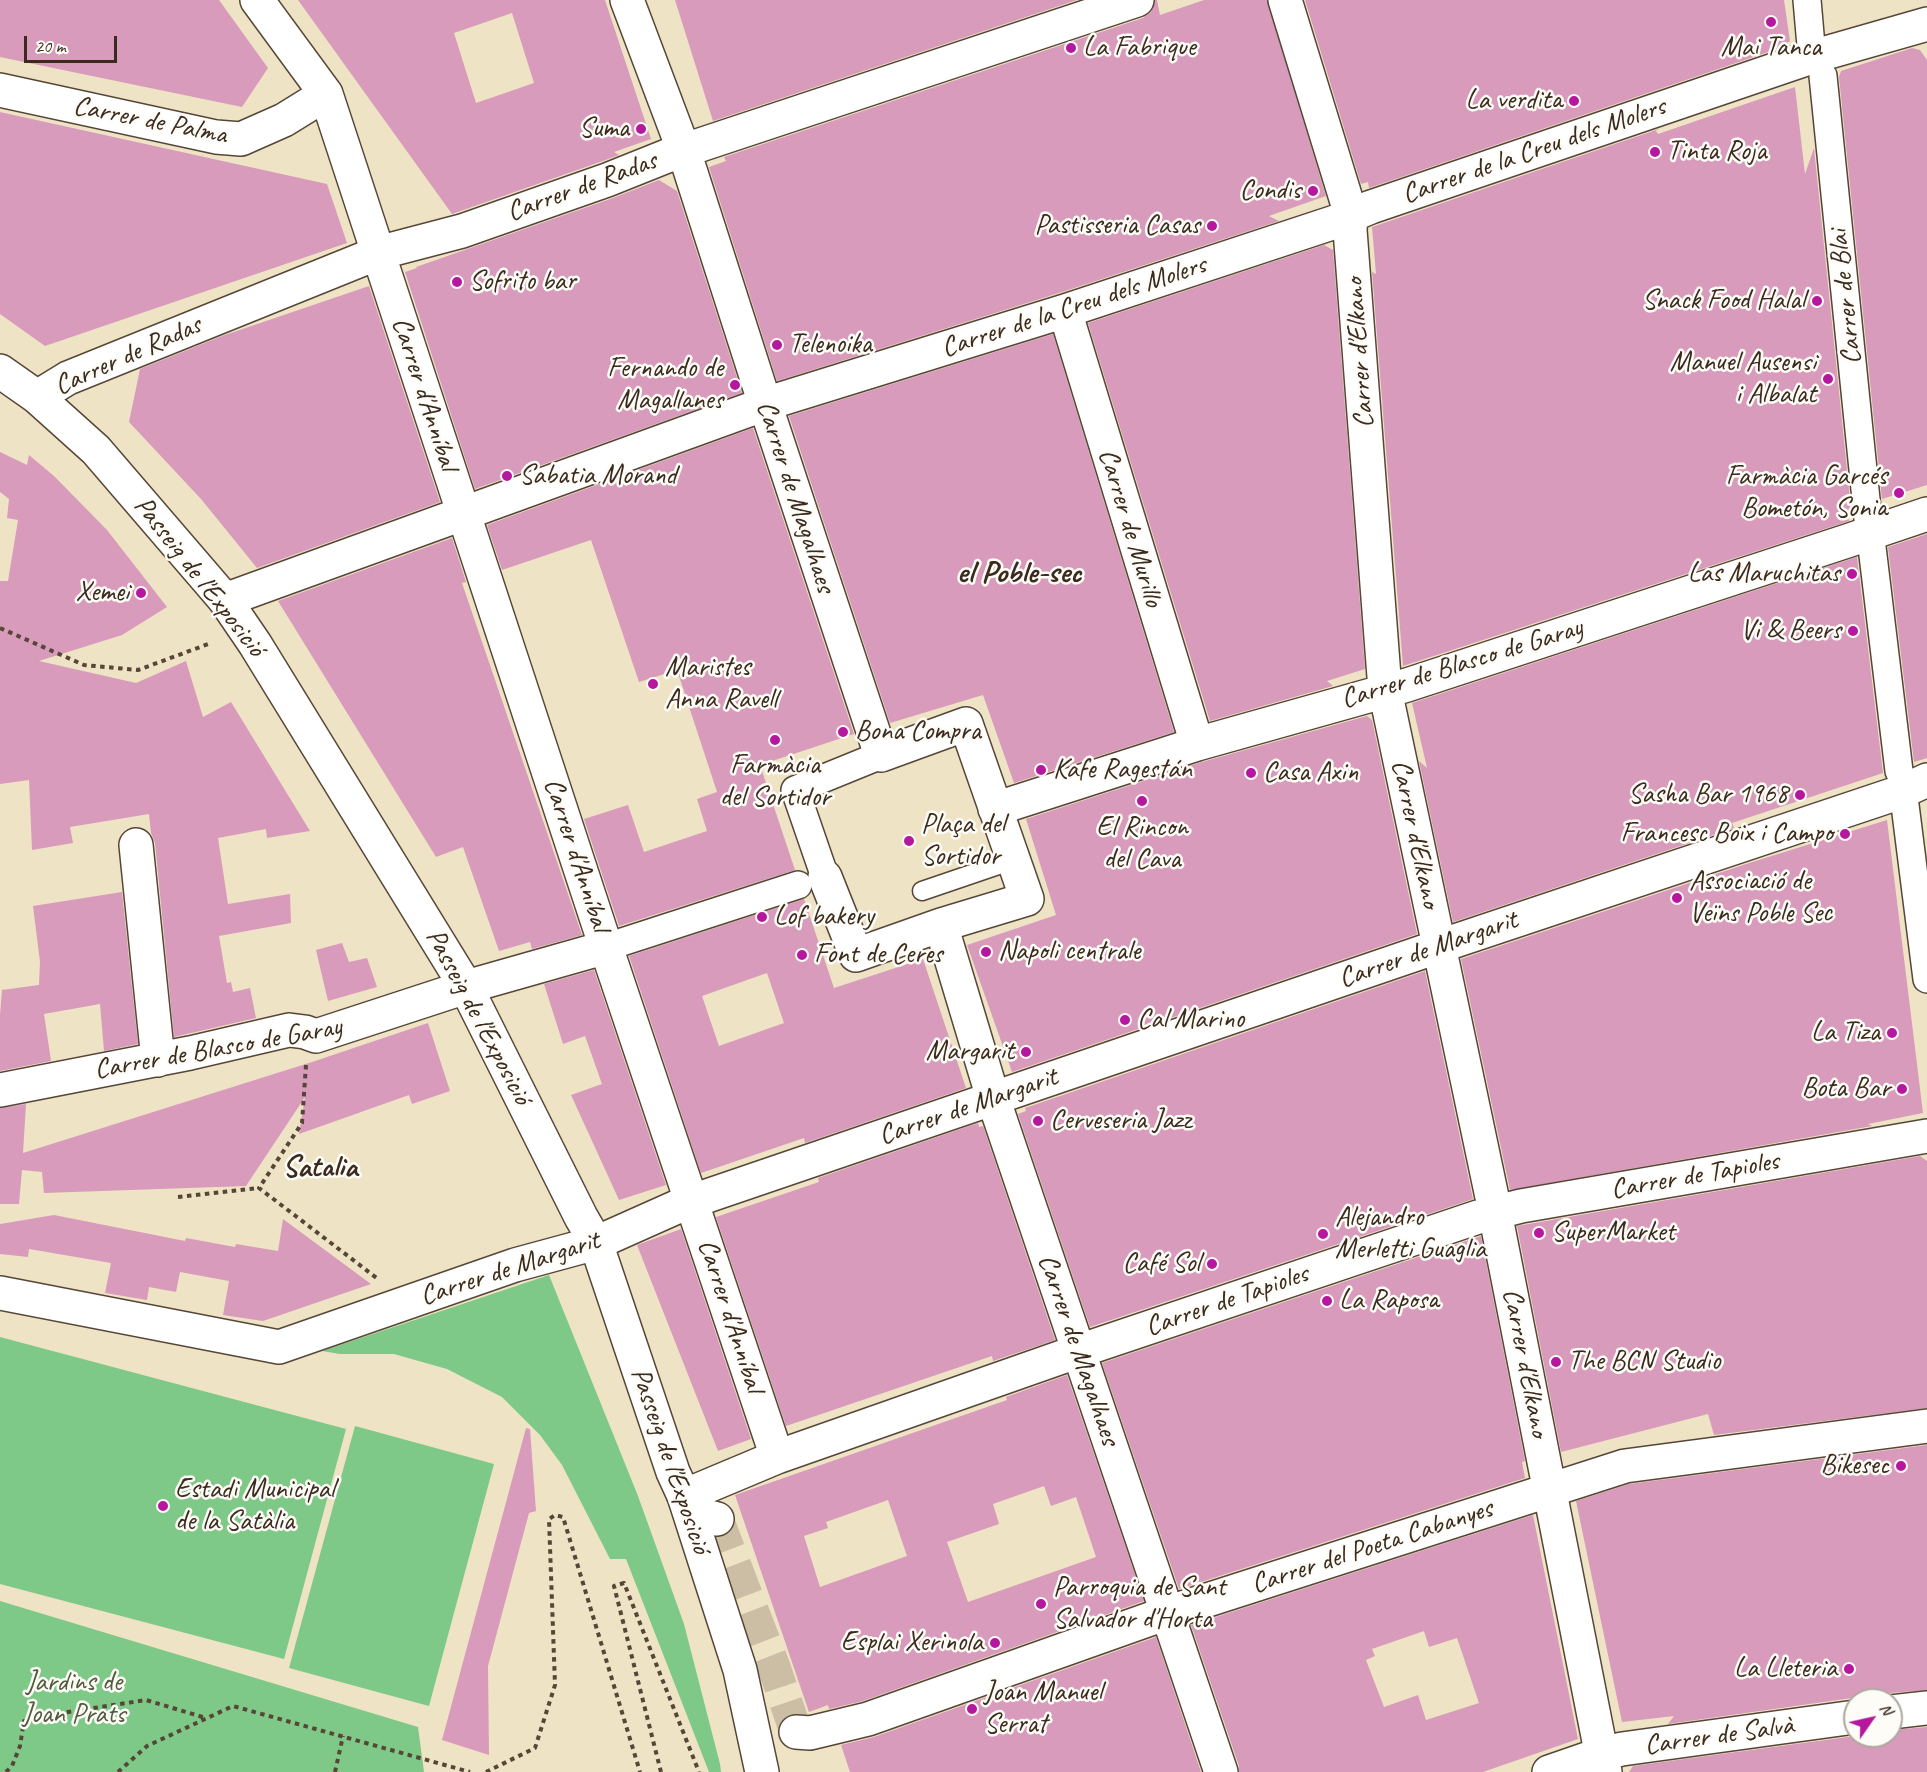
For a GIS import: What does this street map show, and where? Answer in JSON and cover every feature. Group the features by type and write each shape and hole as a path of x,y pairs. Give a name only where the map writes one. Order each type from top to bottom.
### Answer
{"street":[{"name":"Carrer d'Anníbal","path":"257,0 326,94 463,513 614,945 692,1201 777,1457"},
{"name":"Carrer de Magalhaes","path":"627,0 684,151 881,755"},
{"name":"Carrer de Radas","path":"37,397 68,378 378,253 462,231 684,151 1137,0"},
{"name":"Carrer d'Elkano","path":"1285,0 1351,215 1385,690 1495,1212 1603,1763"},
{"path":"1807,0 1811,46"},
{"name":"Carrer de la Creu dels Molers","path":"225,600 765,405 1065,311 1815,56 1927,24"},
{"name":"Carrer de Blai","path":"1823,75 1868,519"},
{"name":"Carrer de Palma","path":"0,90 216,137 241,139 284,120 326,94"},
{"name":"Carrer de Murillo","path":"1065,311 1197,744"},
{"name":"Passeig de l'Exposició","path":"0,371 37,397 96,450 225,600 255,644 466,987 570,1196 596,1243 673,1472 697,1509 740,1670 762,1772"},
{"name":"Carrer de Blasco de Garay","path":"995,809 1197,744 1407,685 1927,514"},
{"path":"1872,547 1913,776"},
{"path":"966,724 995,809 1027,899 941,925 856,955 811,881 795,790 966,724"},
{"name":"Carrer de Margarit","path":"0,1293 279,1347 515,1265 596,1243 692,1201 993,1098 1901,792 1913,776"},
{"path":"1905,805 1927,978"},
{"path":"136,845 158,1060"},
{"name":"Carrer de Blasco de Garay","path":"0,1089 158,1060 289,1030 316,1036 466,987 614,945 811,881"},
{"name":"Carrer de Magalhaes","path":"941,925 993,1098 1221,1772"},
{"name":"Carrer de Tapioles","path":"697,1509 777,1457 1079,1351 1495,1212 1927,1136"},
{"name":"Carrer del Poeta Cabanyes","path":"796,1732 810,1733 868,1719 1167,1613 1625,1466 1927,1426"},
{"path":"1903,1711 1927,1708"},
{"name":"Carrer de Salvà","path":"1550,1772 1603,1763 1622,1749 1843,1719"}],"lane":[{"path":"922,891 1013,860"}],"path":[{"path":"0,628 84,665 138,670 211,643"},
{"path":"259,1188 302,1123 307,1056"},
{"path":"178,1197 259,1188 387,1286"},
{"path":"486,1772 535,1748 555,1685 549,1519 555,1515 563,1517 640,1772"},
{"path":"661,1772 614,1586 624,1583 699,1772"},
{"path":"6,1772 12,1766 20,1746 24,1721 146,1700 206,1718"},
{"path":"118,1772 147,1746 233,1706 470,1772"},
{"path":"335,1772 343,1736"}],"green space":[{"path":"549,1275 638,1496 684,1624 721,1772 709,1772 626,1559 610,1559 562,1465 540,1435 502,1397 447,1369 394,1354 340,1354 322,1351"},
{"name":"Estadi Municipal de la Satàlia","path":"0,1337 346,1429 284,1659 0,1584"},
{"path":"355,1426 494,1464 429,1706 289,1668"},
{"name":"Jardins de Joan Prats","path":"0,1601 418,1727 424,1772 0,1772"}],"building":[{"path":"0,0 219,0 268,68 242,107 0,57"},
{"path":"298,0 605,0 651,139 614,152 619,155 452,214","holes":["512,13 534,83 476,103 454,33"]},
{"path":"675,0 1077,0 713,121"},
{"path":"1157,0 1160,15 1204,0 1267,0 1326,196 1269,216 1279,221 777,381 709,167 726,161 724,157 1143,18 1151,12"},
{"path":"1305,0 1784,0 1790,41 1777,49 1369,188 1368,182 1361,184"},
{"path":"1912,48 1920,50 1927,60 1927,485 1882,499 1839,77 1841,71"},
{"path":"1795,87 1805,174 1814,148 1851,509 1847,510 1849,521 1403,666 1372,272 1376,274 1372,227 1659,129 1656,131 1658,134"},
{"path":"0,112 327,184 347,243 45,346 0,314"},
{"path":"659,180 677,191 742,393 475,489 405,272"},
{"path":"1324,245 1333,250 1365,669 1327,681 1333,686 1210,721 1088,323"},
{"path":"369,286 440,502 257,568 201,499 129,422 140,369 222,336"},
{"path":"1053,334 1174,732 1014,783 983,695 890,723 789,416"},
{"path":"753,428 854,734 760,765 795,870 619,926 584,819 628,805 644,852 707,831 697,799 717,792 677,670 639,682 591,540 502,570 487,525"},
{"path":"0,452 27,465 29,455 54,476 107,530 167,607 122,635 39,661 136,683 186,661 203,717 231,702 310,831 267,838 266,829 218,838 228,904 290,894 291,923 219,936 227,983 231,982 233,992 250,988 256,1018 174,1037 155,843 151,833 149,814 70,827 73,843 32,850 29,780 0,784 0,581 8,581 18,520 7,518 9,499 0,492"},
{"path":"1927,534 1927,758 1914,762 1888,547"},
{"path":"452,538 466,582 462,583 582,935 532,949 530,942 499,951 463,847 436,857 278,601"},
{"path":"1857,557 1883,773 1732,823 1734,828 1453,922 1419,761 1427,768 1412,703"},
{"path":"1367,716 1372,720 1417,934 1012,1072 967,945 1056,915 1026,819 1202,762"},
{"path":"1887,820 1923,1113 1868,1124 1872,1126 1510,1190 1461,959 1746,864"},
{"path":"122,892 138,1044 104,1051 100,1004 44,1014 51,1061 0,1071 2,990 39,985 40,962 33,906"},
{"path":"804,899 834,988 923,959 966,1088 805,1143 804,1138 701,1173 629,956","holes":["767,973 784,1023 719,1046 702,996"]},
{"path":"342,943 349,962 367,958 377,987 328,1001 316,950"},
{"path":"594,970 666,1185 619,1200 571,1095 602,1084 585,1036 563,1044 544,984"},
{"path":"1425,971 1473,1199 1090,1327 1018,1114 1026,1111 1025,1108"},
{"path":"428,1023 450,1091 412,1104 409,1095 299,1134 305,1097 246,1186 44,1193 42,1172 22,1170 19,1204 0,1204 0,1108 26,1104 23,1153"},
{"path":"978,1123 979,1127 983,1126 1055,1340 993,1361 992,1356 786,1426 716,1217 819,1182 818,1178"},
{"path":"1920,1156 1927,1161 1927,1408 1714,1435 1708,1414 1561,1452 1517,1226"},
{"path":"54,1215 185,1241 186,1238 235,1247 236,1244 278,1251 283,1219 371,1284 263,1321 223,1315 229,1281 180,1272 176,1292 149,1287 147,1300 105,1293 111,1263 29,1249 28,1257 0,1254 0,1224"},
{"path":"681,1229 751,1439 718,1451 637,1245"},
{"path":"1481,1236 1525,1461 1522,1462 1525,1478 1179,1589 1102,1363"},
{"path":"1067,1375 1144,1601 863,1701 829,1709 828,1705 809,1712 735,1495 1007,1400 1006,1397","holes":["1044,1486 1051,1506 1076,1497 1096,1557 968,1602 947,1542 999,1524 993,1504","888,1500 907,1556 820,1587 804,1536 828,1528 826,1522"]},
{"path":"526,1428 530,1429 536,1511 529,1513 488,1666 489,1755 442,1740"},
{"path":"1927,1445 1927,1690 1903,1692 1903,1688 1843,1688 1843,1699 1668,1724 1674,1716 1622,1722 1576,1501 1629,1484"},
{"path":"1533,1515 1578,1739 1483,1772 1239,1772 1239,1766 1191,1625","holes":["1424,1631 1429,1647 1457,1638 1479,1703 1426,1720 1418,1695 1384,1707 1366,1660 1375,1656 1372,1649"]},
{"path":"1156,1637 1201,1772 850,1772 841,1745 874,1737"},
{"path":"1927,1727 1927,1772 1629,1772 1633,1766 1843,1738 1843,1748 1903,1748 1903,1729"}],"tunnel":[{"path":"717,1519 775,1670 796,1732"}],"place":[{"name":"Mai Tanca","path":"1771,22"},
{"name":"La Fabrique","path":"1071,48"},
{"name":"La verdita","path":"1574,101"},
{"name":"Suma","path":"641,129"},
{"name":"Tinta Roja","path":"1655,152"},
{"name":"Condis","path":"1313,191"},
{"name":"Pastisseria Casas","path":"1212,226"},
{"name":"Sofrito bar","path":"457,282"},
{"name":"Snack Food Halal","path":"1817,301"},
{"name":"Telenoika","path":"777,345"},
{"name":"Manuel Ausensi i Albalat","path":"1828,379"},
{"name":"Fernando de Magallanes","path":"735,385"},
{"name":"Sabatia Morand","path":"507,476"},
{"name":"Farmàcia Garcés Bometón, Sonia","path":"1899,493"},
{"name":"Las Maruchitas","path":"1852,574"},
{"name":"Xemei","path":"141,593"},
{"name":"Vi & Beers","path":"1853,631"},
{"name":"Maristes Anna Ravell","path":"653,684"},
{"name":"Bona Compra","path":"843,732"},
{"name":"Farmàcia del Sortidor","path":"775,740"},
{"name":"Kafe Ragestán","path":"1041,770"},
{"name":"Casa Axin","path":"1251,773"},
{"name":"Sasha Bar 1968","path":"1800,795"},
{"name":"El Rincon del Cava","path":"1142,801"},
{"name":"Francesc Boix i Campo","path":"1845,834"},
{"name":"Plaça del Sortidor","path":"909,841"},
{"name":"Associació de Veïns Poble Sec","path":"1677,898"},
{"name":"Lof bakery","path":"762,917"},
{"name":"Napoli centrale","path":"986,952"},
{"name":"Font de Ceres","path":"802,955"},
{"name":"Cal Marino","path":"1125,1020"},
{"name":"La Tiza","path":"1892,1033"},
{"name":"Margarit","path":"1026,1052"},
{"name":"Bota Bar","path":"1902,1089"},
{"name":"Cerveseria Jazz","path":"1038,1121"},
{"name":"SuperMarket","path":"1539,1233"},
{"name":"Alejandro Merletti Guaglia","path":"1323,1234"},
{"name":"Café Sol","path":"1212,1264"},
{"name":"La Raposa","path":"1327,1301"},
{"name":"The BCN Studio","path":"1556,1362"},
{"name":"Bikesec","path":"1901,1466"},
{"name":"Estadi Municipal de la Satàlia","path":"163,1506"},
{"name":"Parroquia de Sant Salvador d'Horta","path":"1041,1604"},
{"name":"Esplai Xerinola","path":"995,1643"},
{"name":"La Lleteria","path":"1849,1669"},
{"name":"Joan Manuel Serrat","path":"972,1709"}],"district":[{"name":"el Poble-sec","path":"1019,574"},
{"name":"Satalia","path":"320,1168"}]}
